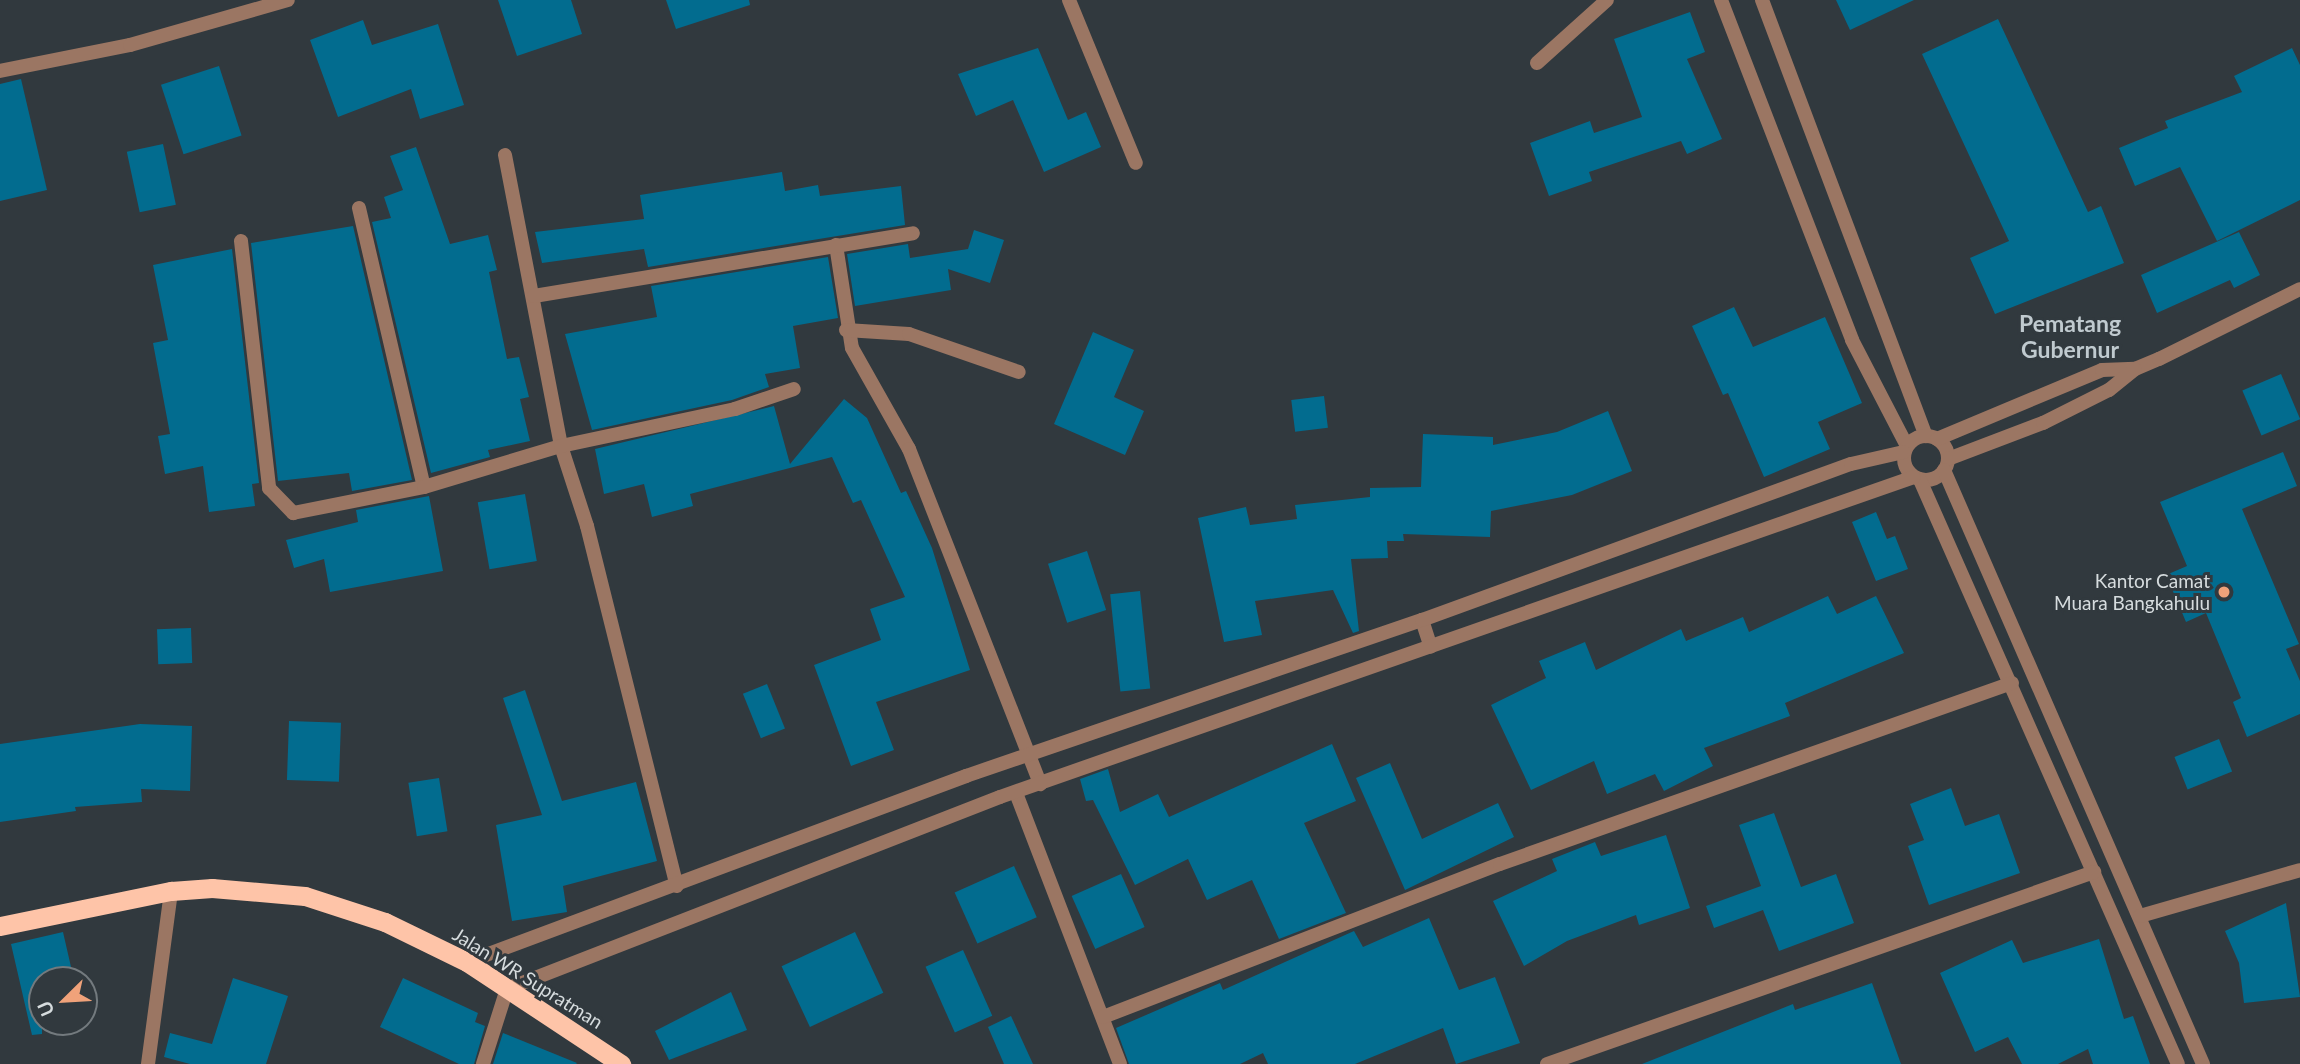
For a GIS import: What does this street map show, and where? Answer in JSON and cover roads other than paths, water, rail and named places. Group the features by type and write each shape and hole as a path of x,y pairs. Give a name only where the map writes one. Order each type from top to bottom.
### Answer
{"highway":[{"name":"Jalan WR Supratman","path":"0,926 171,891 212,888 305,896 385,922 467,962 621,1064"}],"street":[{"path":"0,71 130,45 288,0"},
{"path":"1069,0 1136,163"},
{"path":"1537,63 1607,0"},
{"path":"1721,0 1852,340 2012,683 2178,1064"},
{"path":"1762,0 1932,438 1946,465 2203,1064"},
{"path":"505,155 561,446 587,526 677,886"},
{"path":"359,208 424,487"},
{"path":"534,296 913,233"},
{"path":"241,241 269,488 293,513 309,513 424,487 561,446 735,409 794,389"},
{"path":"836,245 847,290 846,330 909,449 1040,784"},
{"path":"483,1064 507,989 1040,784 1917,478 1929,481 1946,465 2043,423 2109,390 2135,369 2300,289"},
{"path":"846,330 909,334 1019,372"},
{"path":"467,962 1028,755 1422,620 1851,464 1905,449 2102,370 2135,369"},
{"path":"1422,620 1431,647"},
{"path":"1103,1017 1500,864 2012,683"},
{"path":"1016,793 1120,1064"},
{"path":"2140,916 2300,870"},
{"path":"1548,1064 2094,872"},
{"path":"148,1064 171,891"}],"place":[{"name":"Kantor Camat Muara Bangkahulu","path":"2224,592"}],"district":[{"name":"Pematang Gubernur","path":"2070,336"}]}
